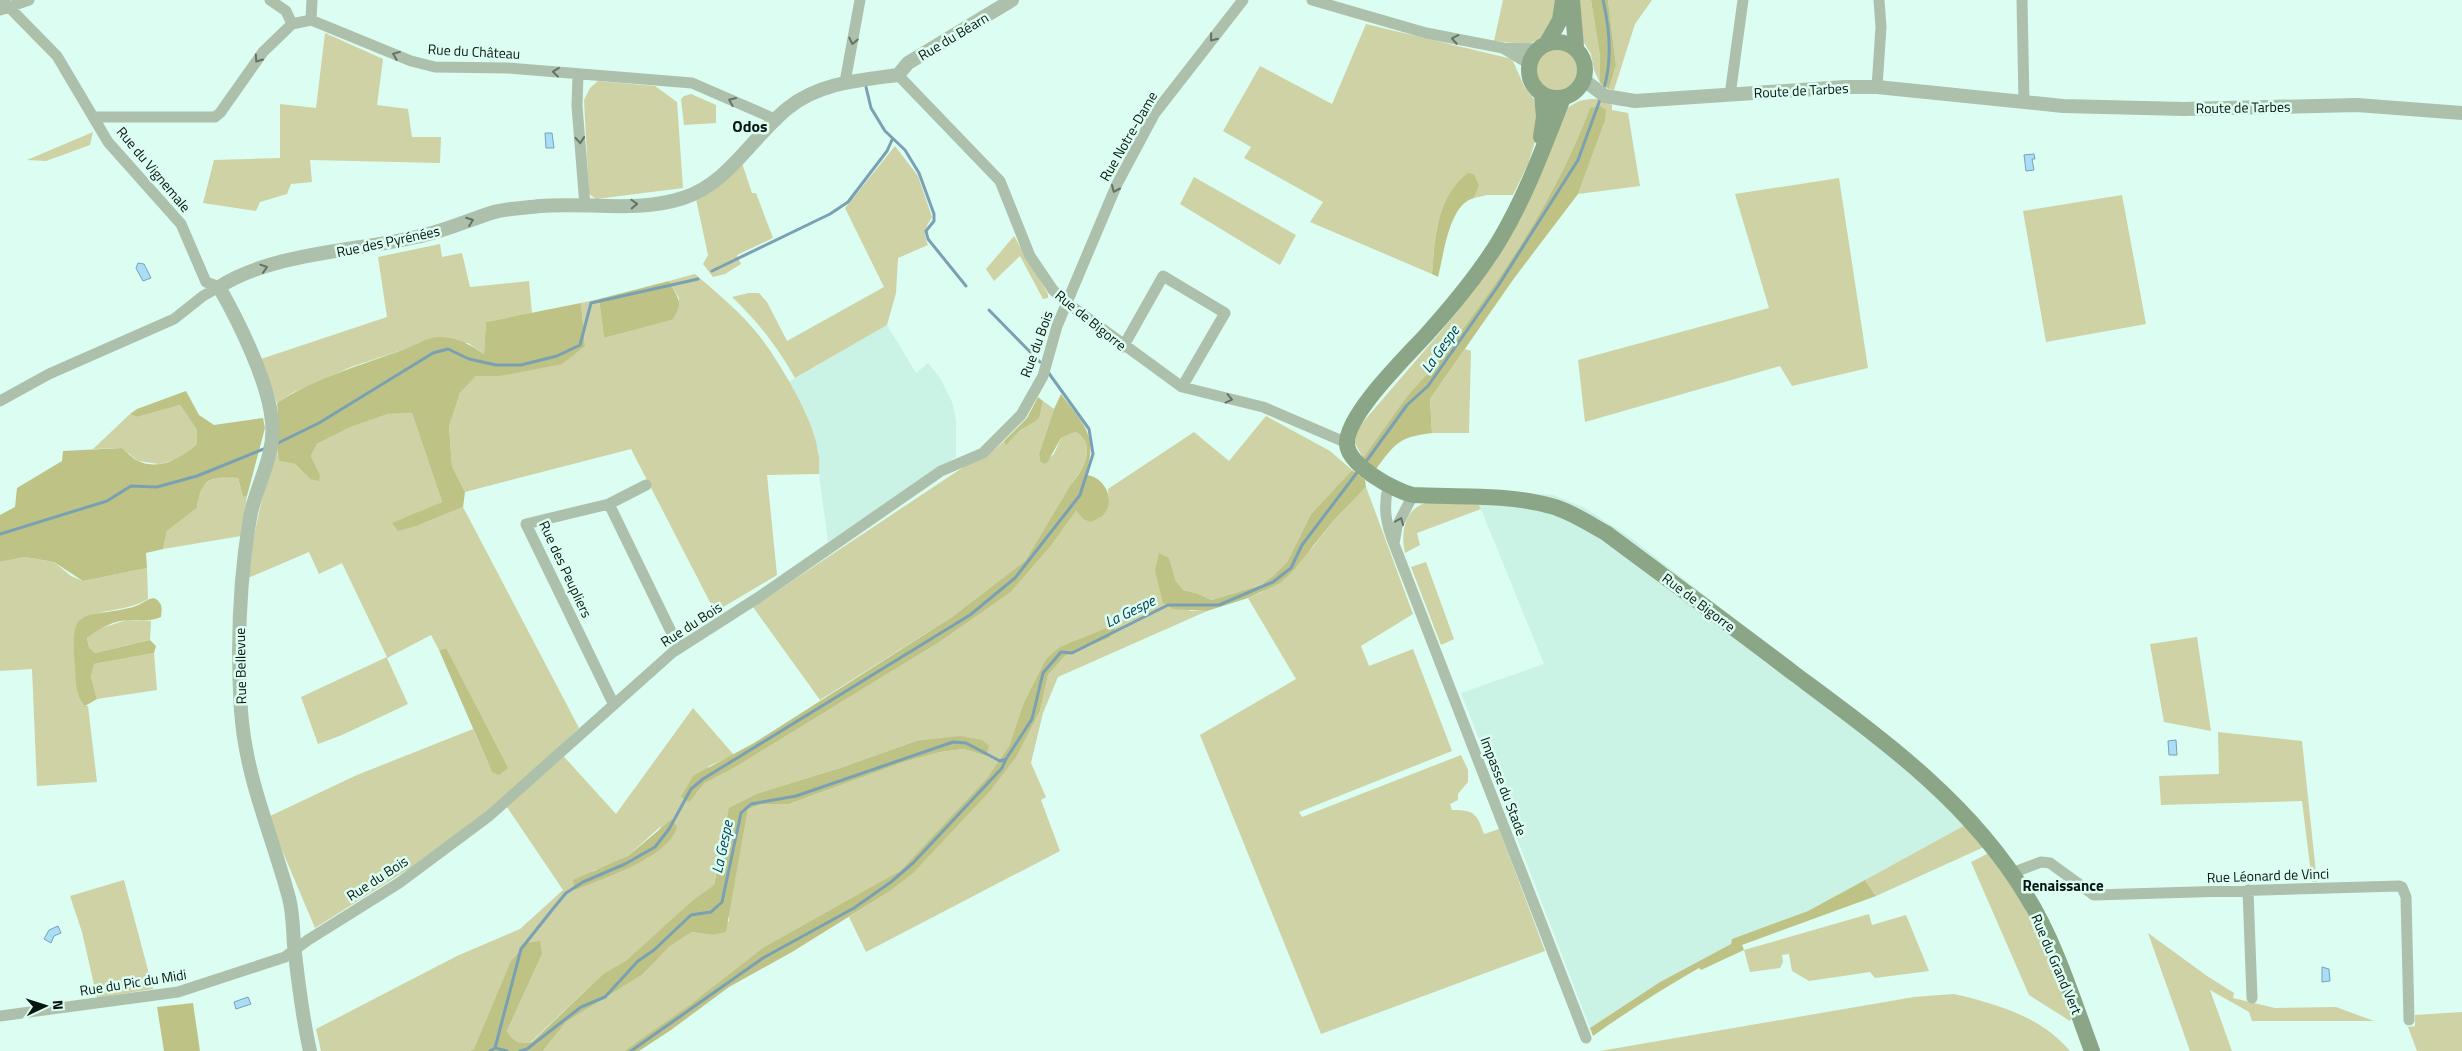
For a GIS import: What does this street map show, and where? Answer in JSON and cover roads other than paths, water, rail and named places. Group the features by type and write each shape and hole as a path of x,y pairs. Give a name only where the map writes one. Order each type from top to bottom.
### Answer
{"main road":[{"path":"1564,0 1560,20 1543,46 1533,55 1529,64 1528,73 1531,83 1542,95 1553,99 1563,98 1574,93 1584,80 1584,63 1576,47 1572,25 1572,0"},
{"path":"1543,46 1557,42 1576,47"},
{"path":"1535,169 1544,117 1542,95"},
{"path":"1347,443 1352,426 1367,402 1476,274 1499,240 1535,169 1563,98"},
{"name":"Rue de Bigorre","path":"1347,443 1355,459 1371,475 1388,487 1413,495 1530,501 1552,506 1606,533 1879,737 1945,793 1980,832"},
{"name":"Rue du Grand Vert","path":"1980,832 2012,873 2038,915 2092,1051"}],"street":[{"path":"4,6 30,0"},
{"path":"270,0 286,11 292,24"},
{"path":"95,117 215,117 220,113 263,52 292,24 311,20 312,0"},
{"path":"845,82 860,0"},
{"name":"Rue du Béarn","path":"898,75 908,63 1012,0"},
{"name":"Rue Notre-Dame","path":"1066,303 1117,184 1156,113 1243,0"},
{"path":"1312,0 1417,31 1503,48 1543,46"},
{"path":"1730,95 1743,0"},
{"path":"1878,88 1881,27 1879,0"},
{"path":"2022,5 2024,102"},
{"name":"Rue du Vignemale","path":"4,6 57,56 95,117 108,142 181,224 206,282 219,287"},
{"name":"Rue du Château","path":"311,20 411,61 435,67 508,68 692,83 777,120"},
{"path":"1503,48 1529,64"},
{"path":"578,74 577,106 585,206"},
{"name":"Rue des Pyrénées","path":"0,401 49,374 174,319 203,296 219,287 264,268 308,257 416,237 492,213 548,206 650,204 683,198 717,180 788,108 816,92 845,82 898,75"},
{"name":"Rue de Bigorre","path":"898,75 1000,181 1030,256 1053,290 1066,303 1182,387 1263,407 1347,443"},
{"name":"Route de Tarbes","path":"1584,80 1605,95 1635,101 1845,87 1878,88 2063,106 2184,109 2357,105 2462,113"},
{"path":"1123,346 1163,276 1225,313 1182,387"},
{"name":"Rue Bellevue","path":"219,287 265,386 272,423 272,435 266,464 250,516 242,577 239,627 241,711 247,755 261,815 290,900 302,1010 310,1051"},
{"name":"Rue du Bois","path":"295,951 308,940 399,883 489,816 604,714 613,703 679,648 759,597 941,471 983,453 1021,415 1043,376 1066,303"},
{"name":"Rue des Peupliers","path":"613,703 526,524 610,504 646,484"},
{"name":"Impasse du Stade","path":"1388,487 1385,514 1394,544 1586,1038"},
{"path":"1394,544 1397,526 1413,495"},
{"path":"610,504 679,648"},
{"name":"Rue Léonard de Vinci","path":"2012,873 2041,862 2050,863 2094,894 2402,887 2406,896 2409,1020"},
{"path":"2248,890 2252,998"},
{"name":"Rue du Pic du Midi","path":"0,1016 147,998 178,992 285,957 295,951"}],"water":[{"path":"545,133 552,133 554,148 546,148"},
{"path":"2034,154 2035,159 2032,159 2034,170 2026,171 2024,155"},
{"path":"138,263 144,264 151,278 143,281 136,268"},
{"path":"2176,740 2177,755 2169,755 2168,741"},
{"path":"58,926 61,933 54,936 51,943 44,939 49,930"},
{"path":"2322,967 2329,969 2330,981 2322,982"},
{"path":"248,997 251,1004 236,1009 234,1002"}],"waterway":[{"name":"La Gespe","path":"1603,0 1607,23 1609,57 1603,91"},
{"path":"866,87 871,108 885,131 905,150 919,173 934,214 934,221 926,231 928,239 966,286"},
{"name":"La Gespe","path":"1365,463 1407,405 1428,386 1498,286 1578,160 1601,97"},
{"path":"712,271 830,214 848,202 887,151 892,140"},
{"path":"276,444 319,423 433,353 448,349 469,359 496,365 521,365 557,356 580,345 591,303 698,279"},
{"path":"989,310 1040,362"},
{"path":"495,1048 521,949 566,893 583,882 625,864 655,847 669,829 691,789 703,779 970,615 1015,578 1080,495 1093,454 1089,429 1048,372"},
{"path":"0,534 107,501 131,486 157,487 197,476 266,448"},
{"name":"La Gespe","path":"520,1051 527,1049 581,1007 605,997 638,961 654,950 691,915 711,912 722,902 741,813 751,804 796,796 953,742 966,743 1000,761 1006,759 1032,719 1043,673 1061,652 1072,653 1168,605 1219,605 1273,582 1291,568 1302,545 1359,470"},
{"path":"631,1051 763,958 854,908 891,882 913,863 1002,768 1006,759"},
{"name":"La Gespe","path":"490,1051 495,1048 507,1051"}],"district":[{"name":"Odos","path":"750,126"},
{"name":"Renaissance","path":"2063,885"}]}
